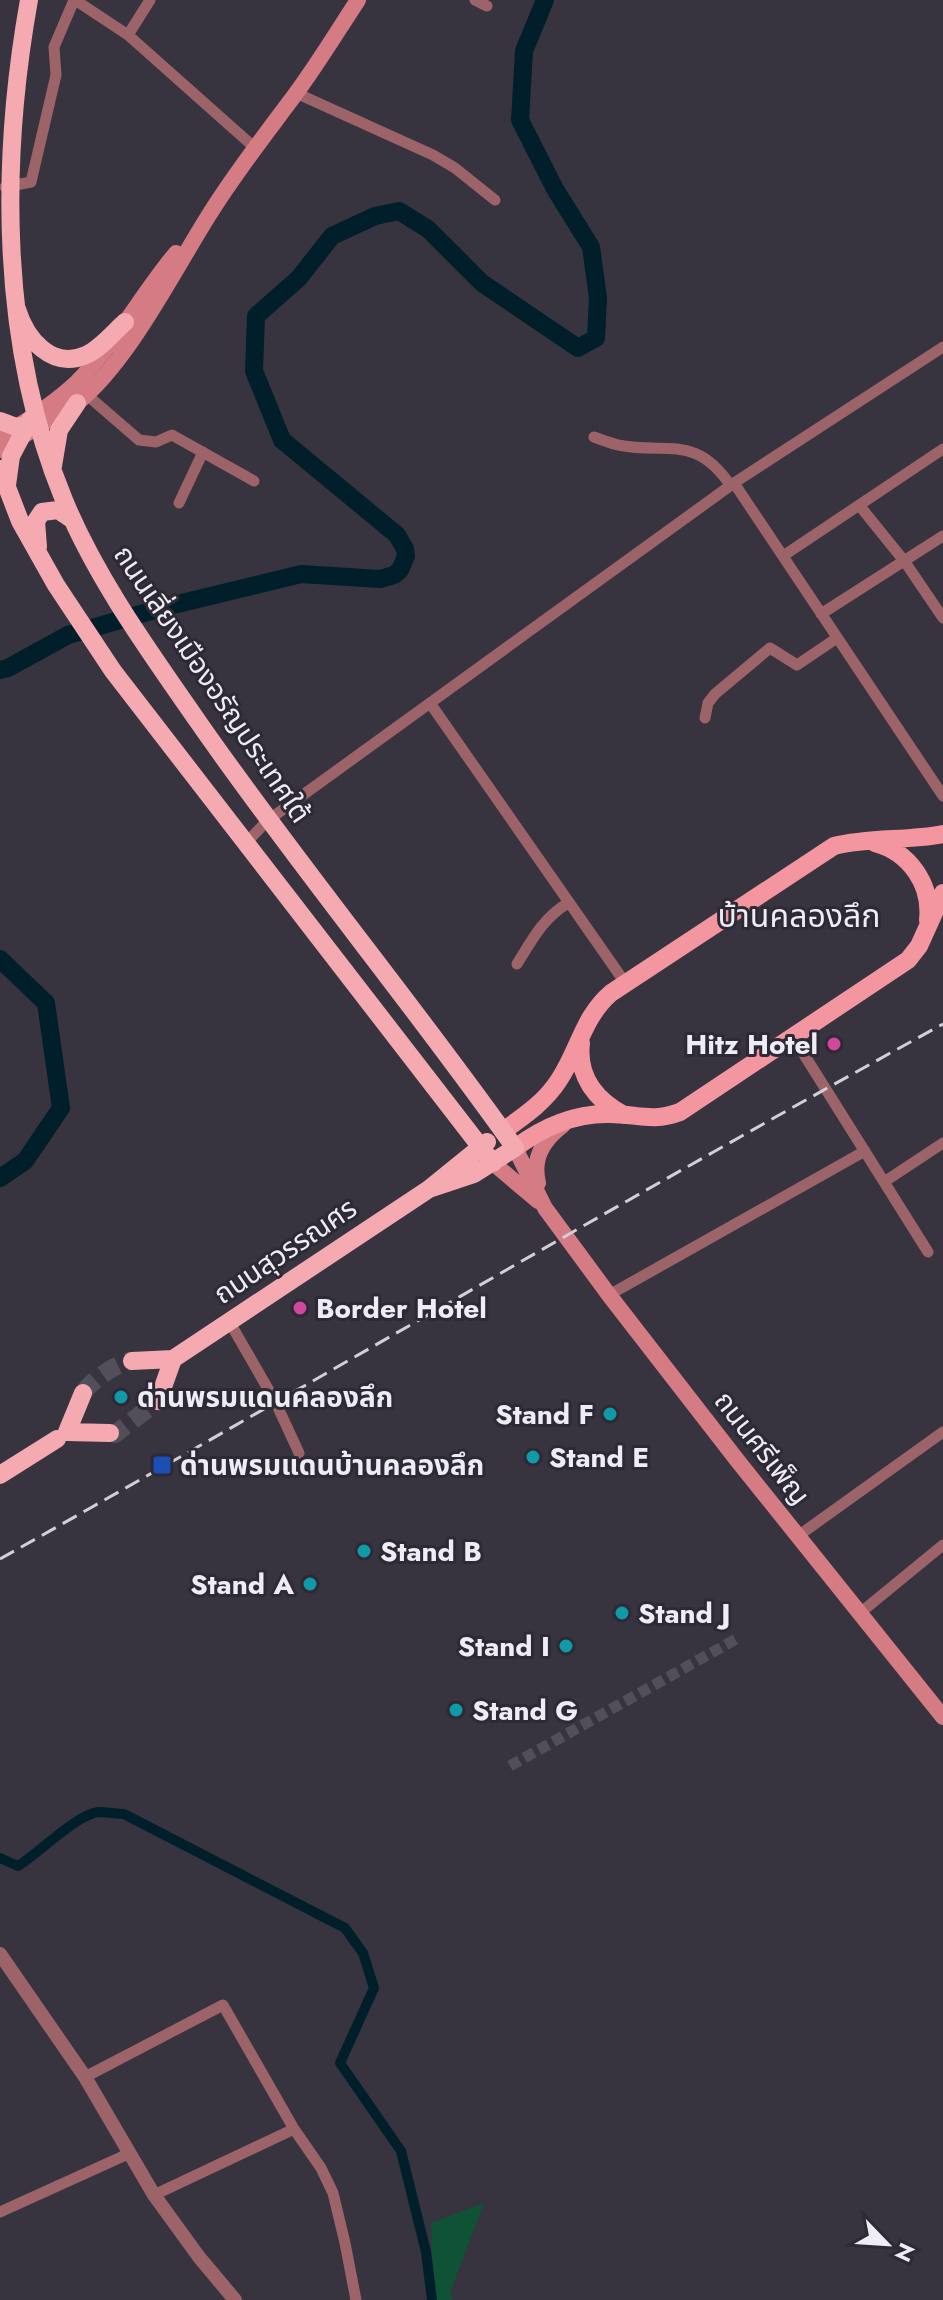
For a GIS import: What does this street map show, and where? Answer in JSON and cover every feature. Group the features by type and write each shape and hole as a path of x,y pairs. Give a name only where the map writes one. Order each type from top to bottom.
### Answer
{"highway":[{"name":"ถนนเลี่ยงเมืองอรัญประเทศใต้","path":"29,0 17,41 2,192 14,333 25,384 18,432 50,463 73,520 100,570 153,656 267,821 515,1148"},
{"path":"9,284 20,318 35,345 59,358 89,354 125,322"},
{"path":"50,463 59,430 82,399"},
{"path":"4,493 18,432"},
{"path":"0,469 4,493 56,585 113,671 493,1163"},
{"path":"39,553 35,532 36,521 42,512 58,510 73,520"},
{"name":"ถนนสุวรรณศร","path":"173,1359 429,1189 503,1131"},
{"name":"ถนนสุวรรณศร","path":"429,1189 474,1174 515,1148"},
{"path":"132,1361 173,1359 158,1401"},
{"path":"83,1393 67,1432 110,1433"},
{"path":"0,1475 57,1439"}],"main road":[{"path":"18,432 82,399 146,317 210,212 358,0"},
{"path":"18,432 78,381 158,274 210,212"},
{"name":"ถนนสุวรรณศร","path":"503,1131 549,1095 562,1077 597,1005 817,855 834,846 860,841 943,834"},
{"path":"860,841 891,849 917,871 926,891 927,927"},
{"name":"ถนนสุวรรณศร","path":"515,1148 550,1126 574,1118 607,1114 652,1119 680,1112 908,960 919,946 943,893"},
{"path":"582,1033 582,1068 591,1088 609,1107 626,1116"},
{"path":"545,1208 534,1167 540,1149 551,1134 574,1118"},
{"name":"ถนนศรีเพ็ญ","path":"515,1148 545,1208 609,1295 943,1717"},
{"name":"ถนนศรีเพ็ญ","path":"493,1163 545,1208"}],"street":[{"path":"2,192 31,182 56,75 54,47 74,0 128,35 255,148"},
{"path":"128,35 150,0"},
{"path":"475,0 487,6"},
{"path":"296,93 433,155 455,168 495,200"},
{"path":"246,843 267,821 732,484 943,347"},
{"path":"82,399 139,440 156,442 172,435 254,481"},
{"path":"594,437 617,445 691,450 723,474 783,556 943,796"},
{"path":"783,556 943,449"},
{"path":"179,503 203,452"},
{"path":"859,505 905,562 943,618"},
{"path":"821,614 943,536"},
{"path":"705,718 708,703 715,694 770,648 797,665 837,638"},
{"path":"430,703 626,984"},
{"path":"517,964 542,922 568,903"},
{"path":"793,1037 928,1252"},
{"path":"884,1182 943,1143"},
{"path":"609,1295 865,1151"},
{"path":"229,1321 275,1401 299,1453"},
{"path":"798,1536 943,1432"},
{"path":"860,1613 943,1545"},
{"path":"0,1954 85,2077 154,2195 235,2300"},
{"path":"85,2077 223,2005 333,2193 356,2300"},
{"path":"154,2195 294,2129"},
{"path":"0,2212 128,2154"}],"green space":[{"path":"484,2203 450,2293 453,2300 434,2300 431,2223"}],"waterway":[{"path":"0,670 68,635 165,607 301,574 380,579 400,570 406,556 397,535 282,440 254,371 256,316 299,278 332,236 375,216 399,211 428,229 482,283 578,348 596,338 598,298 591,247 555,189 520,120 524,51 545,0"},
{"path":"0,959 46,1003 61,1108 25,1161 0,1178"},
{"path":"0,1858 18,1866 89,1815 98,1812 124,1814 345,1928 363,1953 374,1988 340,2063 401,2151 426,2252 432,2300"}],"tunnel":[{"path":"83,1393 105,1373 132,1361"},
{"path":"110,1433 115,1434 158,1401"},
{"path":"510,1766 736,1639"}],"railway":[{"path":"0,1559 943,1024"}],"place":[{"name":"Hitz Hotel","path":"834,1044"},
{"name":"Border Hotel","path":"300,1308"},
{"name":"ด่านพรมแดนคลองลึก","path":"121,1397"},
{"name":"Stand F","path":"610,1414"},
{"name":"Stand E","path":"533,1457"},
{"name":"ด่านพรมแดนบ้านคลองลึก","path":"162,1465"},
{"name":"Stand B","path":"364,1551"},
{"name":"Stand A","path":"310,1584"},
{"name":"Stand J","path":"622,1613"},
{"name":"Stand I","path":"566,1646"},
{"name":"Stand G","path":"456,1710"}],"district":[{"name":"บ้านคลองลึก","path":"799,916"}]}
